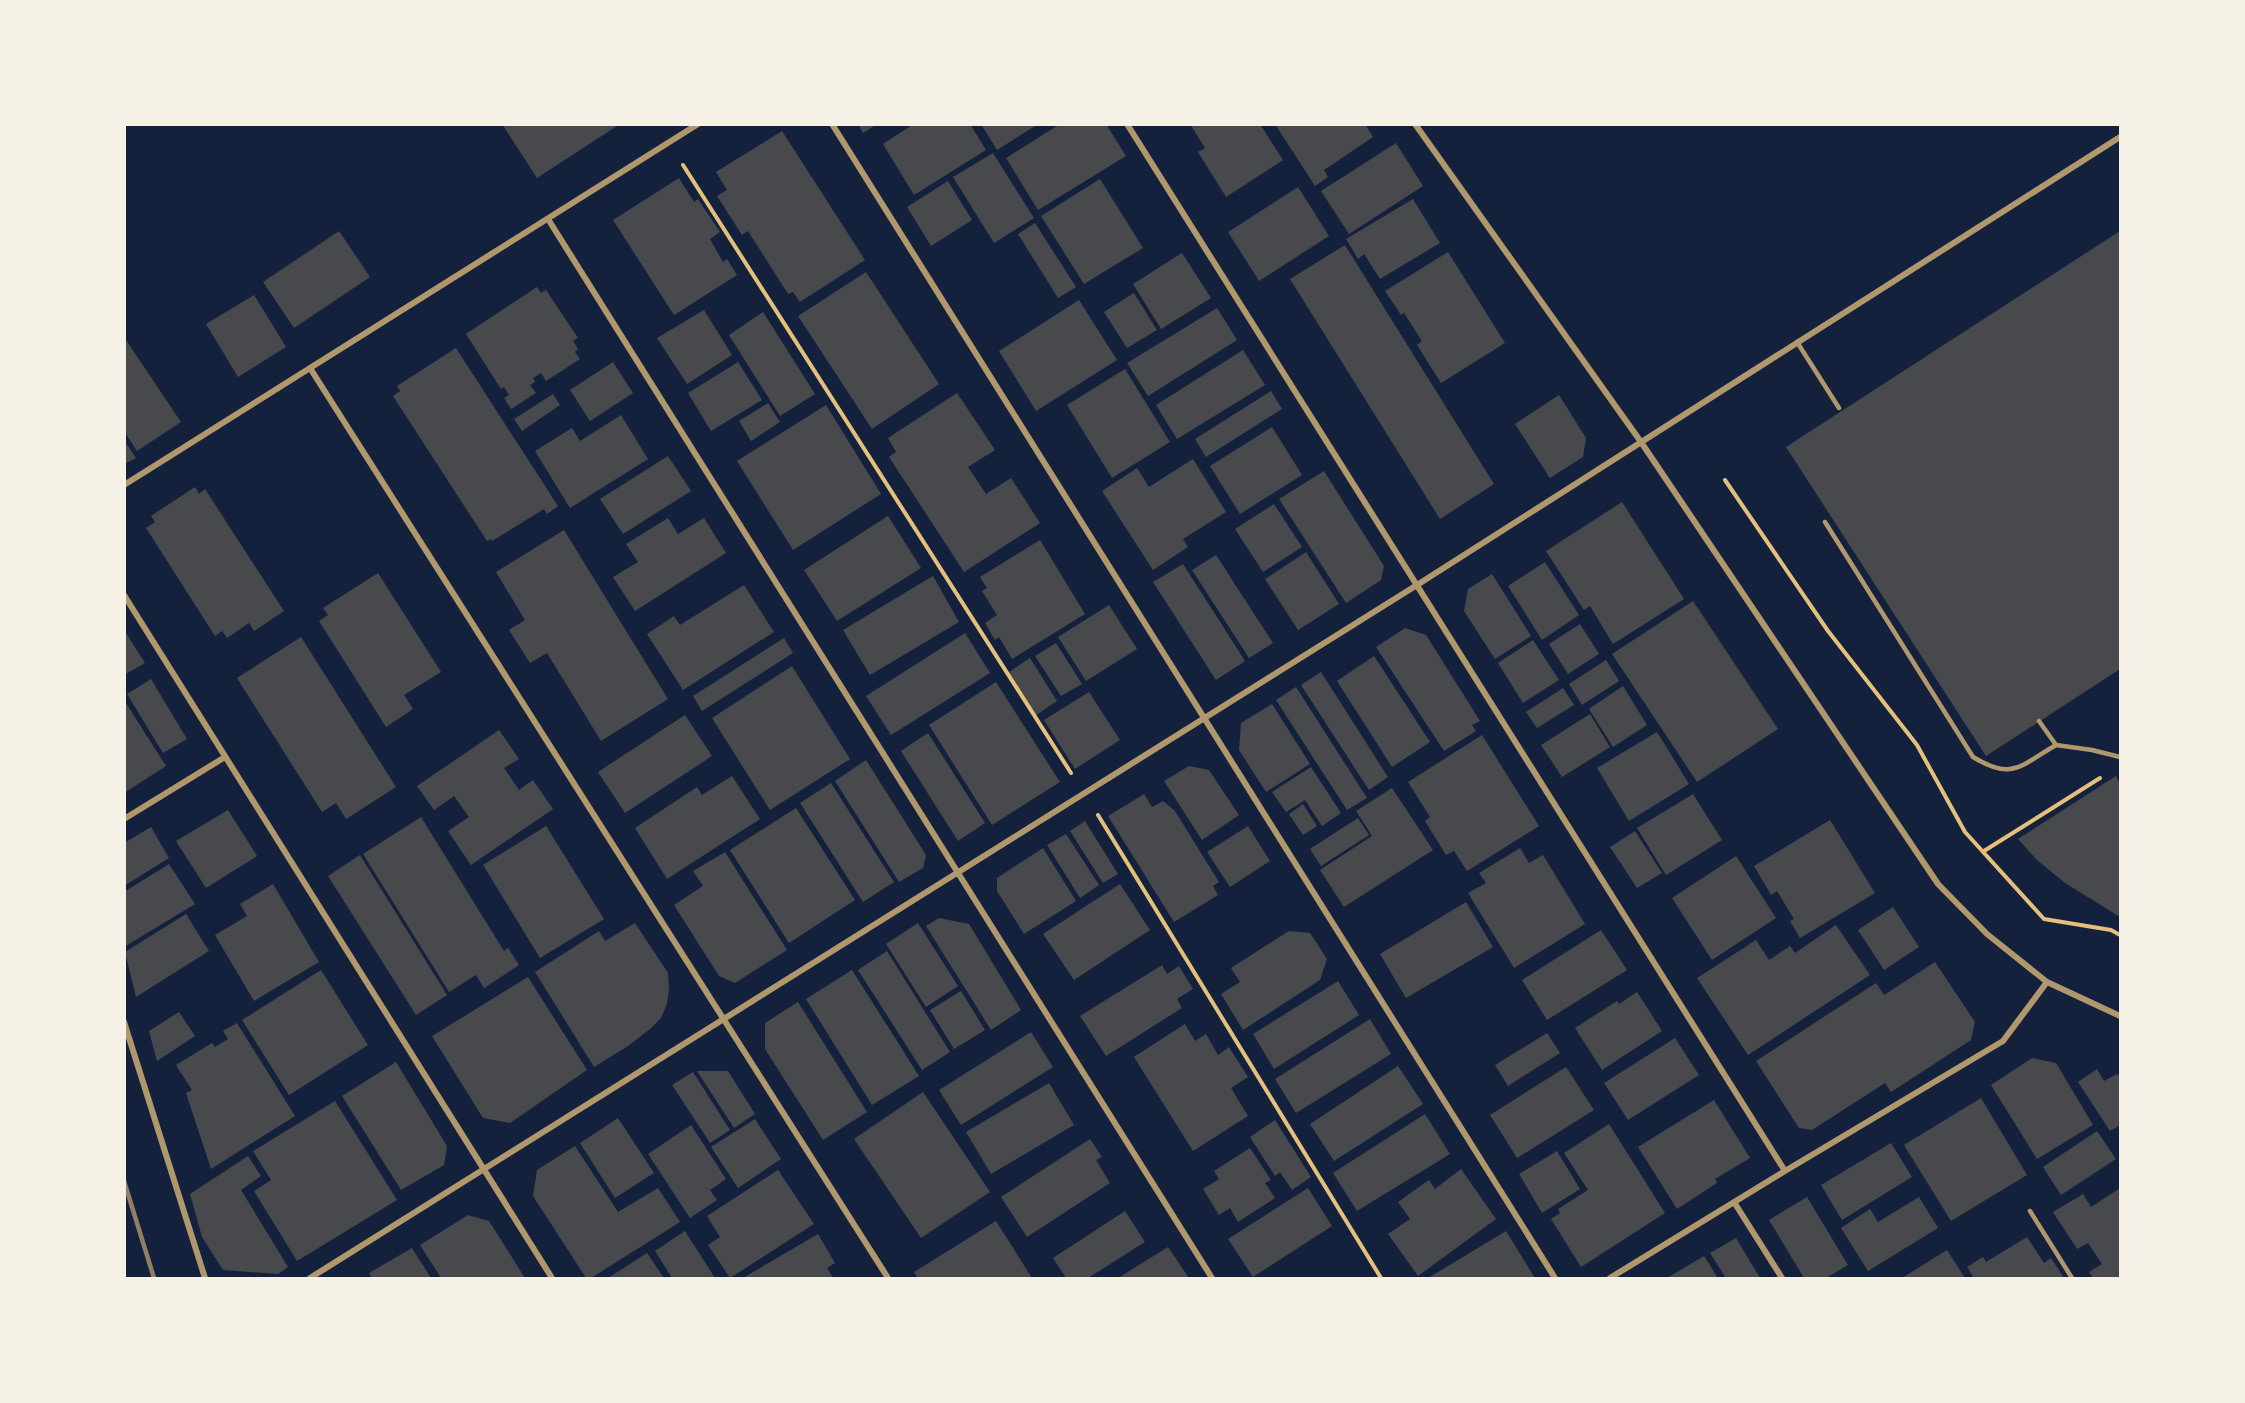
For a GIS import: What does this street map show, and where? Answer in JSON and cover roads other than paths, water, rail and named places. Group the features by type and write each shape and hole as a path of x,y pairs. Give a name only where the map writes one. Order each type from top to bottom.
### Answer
{"street":[{"path":"124,484 698,124"},
{"path":"832,124 1555,1278"},
{"path":"1127,124 1785,1171"},
{"path":"1415,124 1641,442 1938,884 1987,934 2047,982 2121,1016"},
{"path":"310,1278 1417,585 2121,137"},
{"path":"548,219 1212,1278"},
{"path":"310,368 888,1278"},
{"path":"124,595 552,1278"},
{"path":"124,819 225,757"},
{"path":"1610,1278 2003,1041 2047,982"},
{"path":"124,1022 205,1278"},
{"path":"1734,1202 1782,1278"}],"lane":[{"path":"1797,342 1839,408"},
{"path":"1825,522 1973,757 1992,769 2013,770 2056,746 2092,750 2121,757"},
{"path":"2039,721 2056,746"},
{"path":"2030,1211 2072,1278"}],"railway":[{"path":"124,1181 154,1278"}]}
